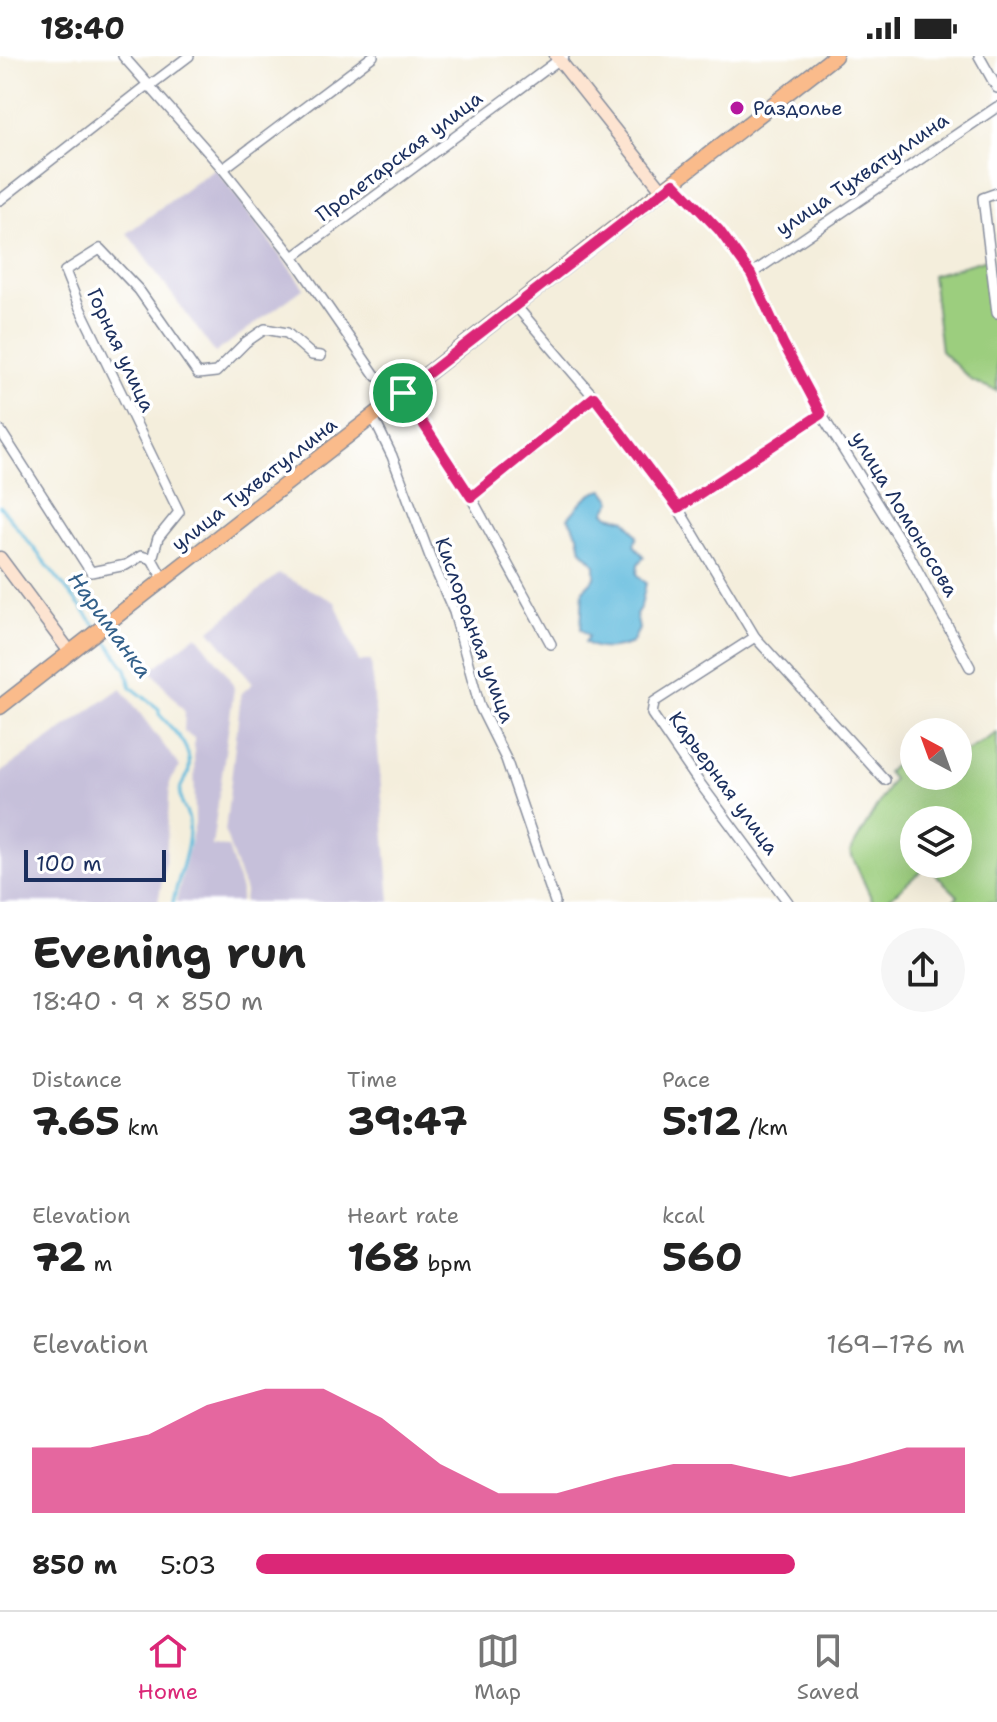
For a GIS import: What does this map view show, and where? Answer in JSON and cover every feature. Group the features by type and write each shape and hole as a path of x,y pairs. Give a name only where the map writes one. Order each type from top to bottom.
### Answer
{"main road":[{"name":"улица Тухватуллина","path":"0,707 835,56"}],"street":[{"path":"123,56 223,169 293,257 375,375 403,393 471,497 551,644"},
{"path":"0,200 189,56"},
{"path":"223,169 373,56"},
{"path":"979,56 997,88"},
{"name":"улица Ломоносова","path":"560,57 668,187 719,230 751,274 821,414 908,553 970,667"},
{"name":"Пролетарская улица","path":"293,257 560,57"},
{"name":"улица Тухватуллина","path":"751,274 997,107"},
{"path":"997,193 983,198 997,313"},
{"name":"Горная улица","path":"152,559 158,538 179,512 65,271 100,249 139,290 198,374 216,372 246,342 265,329 287,333 312,355 321,356"},
{"path":"516,306 594,397 678,508 755,637 885,780"},
{"path":"471,497 594,397"},
{"path":"678,508 821,414"},
{"name":"Кислородная улица","path":"373,417 392,456 454,612 480,707 506,759 555,902"},
{"path":"0,430 91,572 126,565 141,556 152,559 163,579"},
{"path":"0,558 75,648"},
{"name":"Карьерная улица","path":"755,637 654,702 652,714 788,902"}],"shaded area":[{"path":"215,168 304,288 215,353 127,233"},
{"path":"279,574 335,602 359,662 371,660 390,902 244,902 245,892 225,832 241,694 253,683 210,630"},
{"path":"197,635 230,678 234,688 212,846 228,847 241,891 240,902 176,902 195,823 194,738 184,731 185,712 151,670"},
{"path":"121,688 180,767 170,780 166,859 158,902 0,902 0,773"}],"green space":[{"path":"990,258 997,323 997,391 972,381 941,351 932,275"},
{"path":"997,733 997,902 952,902 958,896 939,878 972,878 972,806 900,806 900,878 913,878 885,902 873,902 850,852 893,779 887,772 900,759 900,790 972,790 972,748"}],"water":[{"path":"604,490 612,501 605,512 626,520 637,536 634,545 644,557 638,564 637,574 646,583 636,614 639,629 632,643 608,648 585,642 589,636 581,629 583,590 595,578 595,564 581,550 578,535 568,518 588,497"}],"waterway":[{"name":"Нариманка","path":"0,506 95,625"},
{"name":"Нариманка","path":"102,635 126,669 131,687 159,709 159,714 177,734 189,756 188,774 180,795 189,821 188,841 173,902"}],"place":[{"name":"Раздолье","path":"737,108"}],"route":[{"path":"674,183 719,230 751,274 821,414 678,508 594,397 471,497 403,393 674,183"}]}
